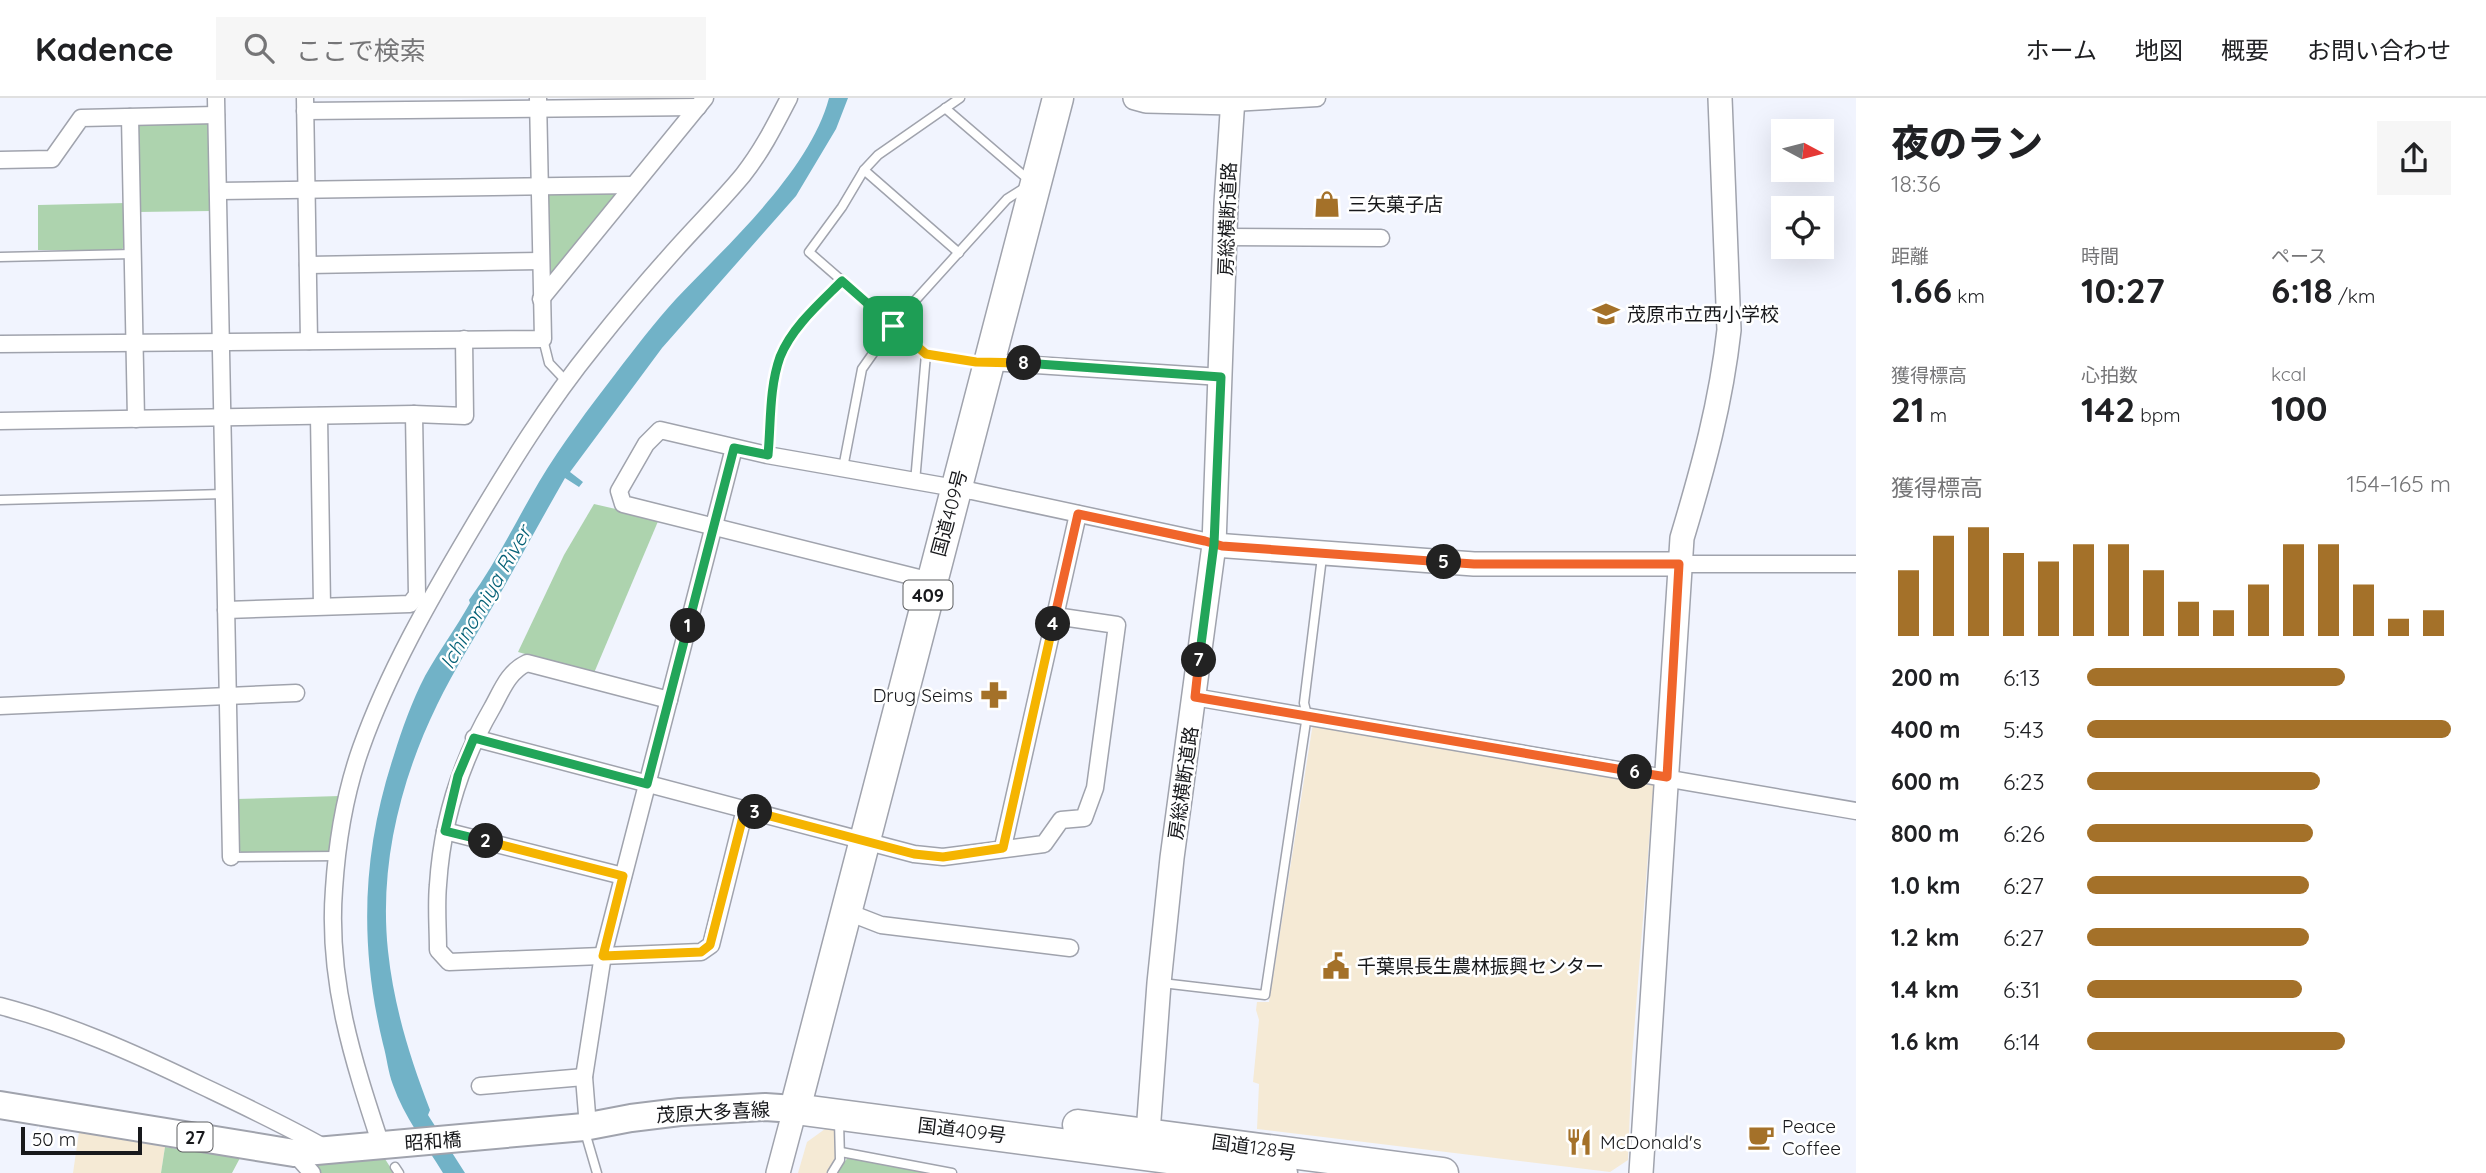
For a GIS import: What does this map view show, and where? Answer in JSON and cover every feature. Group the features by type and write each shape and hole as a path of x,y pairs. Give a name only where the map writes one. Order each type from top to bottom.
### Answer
{"highway":[{"name":"国道409号","path":"797,1100 1058,98"},
{"name":"国道409号","path":"797,1100 839,1114 1147,1153"},
{"name":"国道409号","path":"797,1100 1147,1153"},
{"name":"国道128号","path":"1147,1153 1282,1173"},
{"name":"国道128号","path":"1147,1153 1443,1173"}],"main road":[{"name":"茂原大多喜線","path":"476,1138 586,1127 631,1118 706,1094 729,1090 797,1100"},
{"name":"27","path":"0,1105 294,1153 329,1150 392,1157"},
{"name":"昭和橋","path":"392,1157 476,1138"}],"street":[{"path":"216,98 231,857"},
{"path":"392,1157 350,1049 337,982 334,890 344,810 361,748 393,674 444,575 520,447 566,382 665,260 743,174 764,145 789,98"},
{"path":"1135,98 1146,101 1317,98"},
{"path":"1641,1173 1679,564 1682,538 1712,438 1729,330 1720,98"},
{"name":"房総横断道路","path":"1147,1153 1159,983 1172,858 1214,544 1225,237 1233,100"},
{"path":"309,341 305,104 701,102"},
{"path":"541,299 701,102"},
{"path":"0,344 543,339 538,104"},
{"path":"0,160 52,159 81,118 216,115"},
{"path":"130,117 136,419"},
{"path":"218,191 633,185"},
{"path":"1225,237 1381,238"},
{"path":"308,265 541,261"},
{"path":"0,421 414,414 465,416 464,339"},
{"path":"990,362 1221,377"},
{"path":"226,610 410,604 417,595 414,414"},
{"path":"319,416 322,606"},
{"path":"932,581 622,504 619,491 646,444 660,430 768,455 956,488 1214,544 1474,564 1856,564"},
{"path":"586,1127 584,1077 603,956 734,448"},
{"path":"1003,848 1078,514"},
{"path":"474,738 914,854 943,857 1044,844 1061,820 1084,818 1095,788 1117,625 1055,616"},
{"path":"669,700 527,663 514,669 474,738 458,776 445,831 438,886 438,950 449,961 701,952 710,945 745,809"},
{"path":"0,706 296,693"},
{"path":"1195,697 1856,811"},
{"path":"445,831 623,876"},
{"path":"845,911 881,925 1070,948"},
{"path":"0,1006 36,1015 125,1049 290,1128 329,1150"},
{"path":"480,1086 584,1077"},
{"path":"778,1173 797,1100"},
{"path":"294,1153 312,1173"}],"lane":[{"path":"960,98 878,155 864,170 842,207 809,252 926,354 990,362"},
{"path":"945,108 1036,184"},
{"path":"864,170 959,253"},
{"path":"843,469 862,369 893,326 1007,199 1036,184"},
{"path":"0,257 133,254"},
{"path":"768,455 775,378 781,356 792,336 813,310 842,281"},
{"path":"543,339 549,363 566,382"},
{"path":"915,482 926,354"},
{"path":"0,500 224,495"},
{"path":"1159,983 1265,995 1307,715 1304,703 1322,553"},
{"path":"231,857 338,856"},
{"path":"832,1173 840,1160 841,1152 839,1114"},
{"path":"586,1127 597,1173"},
{"path":"841,1152 953,1173"}],"shaded area":[{"path":"1313,723 1654,779 1632,1058 1628,1160 1610,1172 1257,1129 1259,1084 1253,1082 1259,1020 1257,1002 1269,1002"},
{"path":"825,1129 836,1130 836,1158 829,1173 798,1173 807,1142"},
{"path":"79,1132 165,1147 161,1173 73,1173"}],"green space":[{"path":"204,122 209,125 211,211 138,212 136,128 142,123"},
{"path":"614,189 615,199 554,276 547,271 544,195 551,190"},
{"path":"126,203 128,241 121,251 38,250 38,205"},
{"path":"594,504 659,519 594,673 518,652 564,555"},
{"path":"340,796 335,851 244,854 236,848 236,799"},
{"path":"165,1147 240,1158 232,1173 161,1173"},
{"path":"848,1157 930,1173 837,1173"},
{"path":"385,1159 394,1173 318,1173 311,1163"}],"water":[{"name":"Ichinomiya River","path":"829,98 848,98 836,129 796,196 662,348 570,472 583,482 579,487 565,478 444,691 412,764 395,825 390,856 386,919 388,951 399,1012 430,1110 428,1115 465,1173 443,1173 409,1120 393,1085 375,1007 370,971 367,935 370,863 383,791 404,725 425,676 557,454 660,317 785,180 804,153"}],"place":[{"name":"三矢菓子店","path":"1327,204"},
{"name":"茂原市立西小学校","path":"1606,314"},
{"name":"Drug Seims","path":"994,695"},
{"name":"千葉県長生農林振興センター","path":"1336,966"},
{"name":"Peace Coffee","path":"1761,1137"},
{"name":"McDonald's","path":"1579,1142"}],"route":[{"path":"893,326 842,281 813,310 792,336 781,356 775,378 768,455 734,448 647,784 474,738 458,776 445,831 623,876 603,956 701,952 710,945 745,809 914,854 943,857 1003,848 1078,514 1205,541 1214,544 1222,546 1474,564 1679,564 1667,777 1195,697 1214,544 1221,377 976,362 926,354 893,326"}]}
